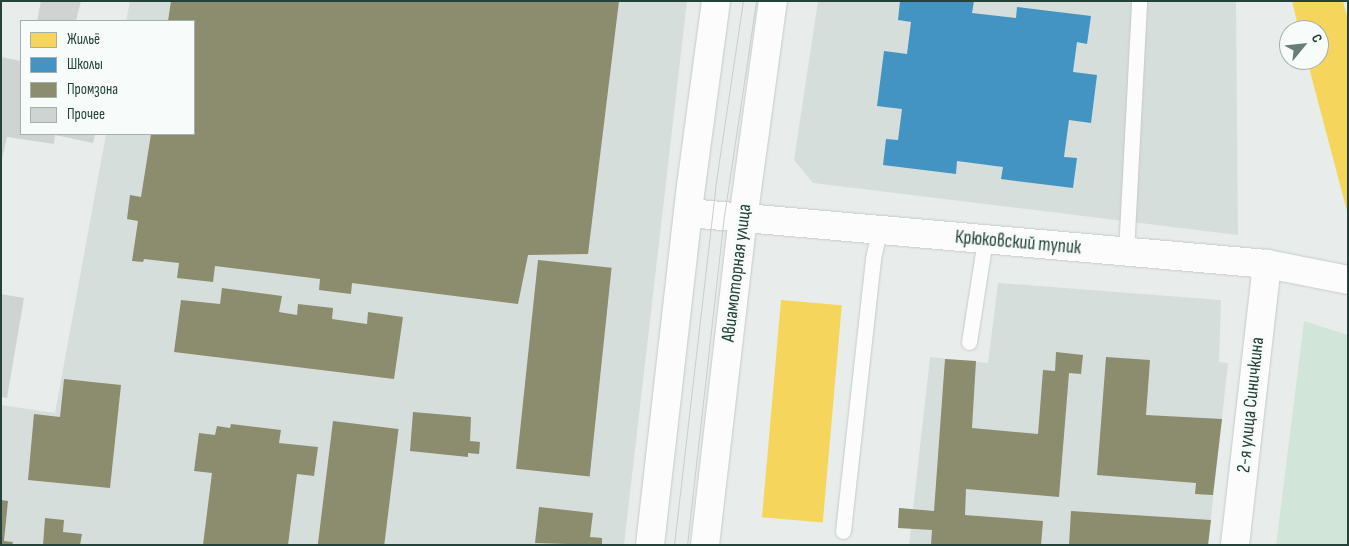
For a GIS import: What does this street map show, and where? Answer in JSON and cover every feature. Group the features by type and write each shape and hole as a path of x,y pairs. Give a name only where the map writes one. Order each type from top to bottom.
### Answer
{"main road":[{"path":"650,545 688,213 716,1"},
{"name":"Авиамоторная улица","path":"705,545 744,219 773,1"},
{"name":"Крюковский тупик","path":"688,213 1266,264 1348,280"},
{"name":"2-я улица Синичкина","path":"1235,545 1266,264"}],"lane":[{"path":"1126,252 1139,1"},
{"path":"843,531 873,258 879,231"},
{"path":"969,342 985,240"}],"shaded area":[{"path":"130,1 687,1 624,545 1,545 1,405 55,413 106,135 195,135 195,20 126,20"},
{"path":"818,1 1236,1 1238,235 813,183 794,160"},
{"path":"998,283 1221,300 1219,362 1228,363 1208,545 909,545 930,357 988,363"}],"green space":[{"path":"1304,321 1348,335 1348,545 1276,545"}],"building: Жильё":[{"path":"1292,1 1343,1 1348,20 1348,215 1310,70 1329,70 1329,20 1297,20"},
{"path":"781,300 842,305 823,522 762,517"}],"building: Школы":[{"path":"900,1 974,1 972,13 1016,18 1017,7 1091,16 1087,44 1077,42 1073,72 1097,75 1091,123 1069,120 1064,157 1077,158 1073,188 1001,179 1003,167 957,161 956,174 883,165 886,139 898,140 902,109 877,106 884,51 907,54 911,22 898,20"}],"building: Промзона":[{"path":"171,1 619,1 588,254 528,255 518,304 352,283 351,294 319,290 320,279 215,266 213,282 177,278 179,263 144,259 143,262 132,261 138,221 127,219 130,195 141,197 151,135 195,135 195,20 168,20"},
{"path":"538,260 612,268 590,477 516,469"},
{"path":"222,288 282,296 279,312 297,315 298,304 333,308 332,319 367,324 368,312 403,317 394,379 174,352 181,300 220,304"},
{"path":"1056,352 1083,355 1081,374 1069,373 1059,497 966,489 965,515 1043,521 1041,545 931,545 932,530 898,528 899,508 934,511 945,359 976,361 972,428 1038,434 1043,370 1055,371"},
{"path":"1106,357 1150,360 1146,415 1222,419 1213,495 1195,494 1196,483 1097,475"},
{"path":"64,379 121,385 110,488 28,480 34,414 60,417"},
{"path":"413,412 471,417 470,441 480,442 479,454 468,453 468,457 410,451"},
{"path":"333,421 399,429 384,545 318,545"},
{"path":"231,424 281,430 279,443 318,447 314,476 297,474 288,545 203,545 212,473 194,471 199,433 215,435 217,426 230,428"},
{"path":"1,500 8,501 4,541 13,542 12,545 1,545"},
{"path":"539,507 593,513 590,537 602,538 602,545 535,543"},
{"path":"1071,511 1211,520 1208,545 1069,545"},
{"path":"45,518 64,520 63,532 82,534 80,545 43,545"}],"building: Прочее":[{"path":"41,1 81,1 76,20 37,20"},
{"path":"1,57 20,61 20,135 55,135 54,144 7,137 1,164"},
{"path":"55,135 95,135 93,143"},
{"path":"1,294 24,298 7,398 1,397"}],"tram line":[{"path":"674,545 715,188 743,1"},
{"path":"687,545 724,216 756,1"}]}
